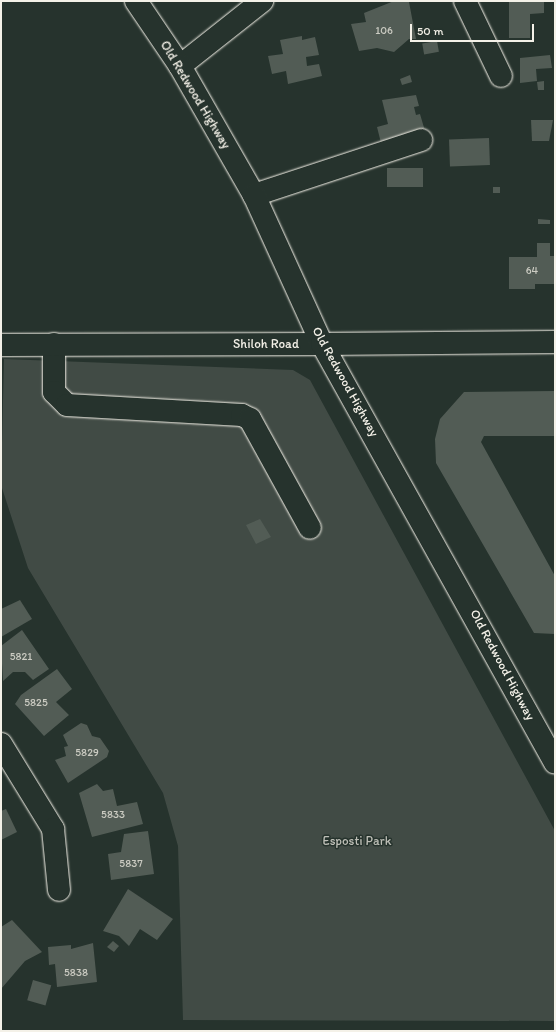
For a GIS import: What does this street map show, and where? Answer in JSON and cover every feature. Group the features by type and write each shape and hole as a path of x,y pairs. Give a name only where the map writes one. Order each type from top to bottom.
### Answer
{"main road":[{"name":"Old Redwood Highway","path":"136,1 180,66 254,195 322,344 549,741 555,762"},
{"path":"180,66 262,1"},
{"path":"465,1 502,76"},
{"path":"254,195 421,140"},
{"name":"Shiloh Road","path":"1,344 555,342"},
{"path":"54,344 54,392 67,405 242,415 250,419 310,528"},
{"path":"1,744 53,829 59,890"}],"green space":[{"name":"Esposti Park","path":"4,359 293,370 310,380 555,831 555,1021 183,1020 178,846 163,793 28,568 1,485"}],"building":[{"path":"394,1 409,2 416,39 409,39 394,52 377,48 359,51 351,24 366,22 364,13"},
{"path":"509,1 544,1 544,13 530,14 530,38 509,38"},
{"path":"302,36 302,40 315,37 319,55 306,57 307,66 319,64 322,76 288,84 286,71 272,74 268,56 283,54 280,40"},
{"path":"437,41 439,52 424,54 422,44"},
{"path":"550,55 552,68 536,69 537,81 520,83 520,58"},
{"path":"410,75 412,82 402,85 400,79"},
{"path":"544,81 544,90 538,90 537,82"},
{"path":"416,95 419,106 414,107 416,115 420,114 425,131 381,143 377,127 388,124 382,100"},
{"path":"531,120 553,120 549,141 532,141"},
{"path":"489,138 490,165 450,166 449,139"},
{"path":"387,168 423,168 423,187 387,187"},
{"path":"493,187 500,187 500,193 493,193"},
{"path":"538,219 550,220 550,224 538,224"},
{"path":"537,243 550,243 550,256 555,256 555,284 535,284 535,289 509,289 509,257 537,257"},
{"path":"555,391 555,436 484,436 481,442 555,576 555,634 534,633 436,463 435,439 440,419 464,392"},
{"path":"260,519 271,537 256,544 246,525"},
{"path":"20,600 32,619 1,637 1,609"},
{"path":"22,630 49,669 33,680 25,672 13,672 3,681 1,646"},
{"path":"57,669 72,689 56,702 69,715 44,736 15,704 21,695"},
{"path":"81,723 87,725 92,736 100,738 109,751 107,757 68,783 55,760 66,756 64,747 68,746 63,735"},
{"path":"97,784 103,791 113,789 117,806 137,802 143,824 92,837 79,793"},
{"path":"6,809 17,832 1,840 1,811"},
{"path":"148,831 154,874 111,880 108,854 121,852 124,834"},
{"path":"128,889 173,919 157,940 140,929 129,946 119,936 103,931"},
{"path":"12,920 42,952 25,961 1,989 1,927"},
{"path":"113,941 119,946 114,952 107,947"},
{"path":"93,943 97,982 57,987 55,964 49,965 48,947 71,945 71,949"},
{"path":"33,980 51,985 45,1005 27,1000"}]}
